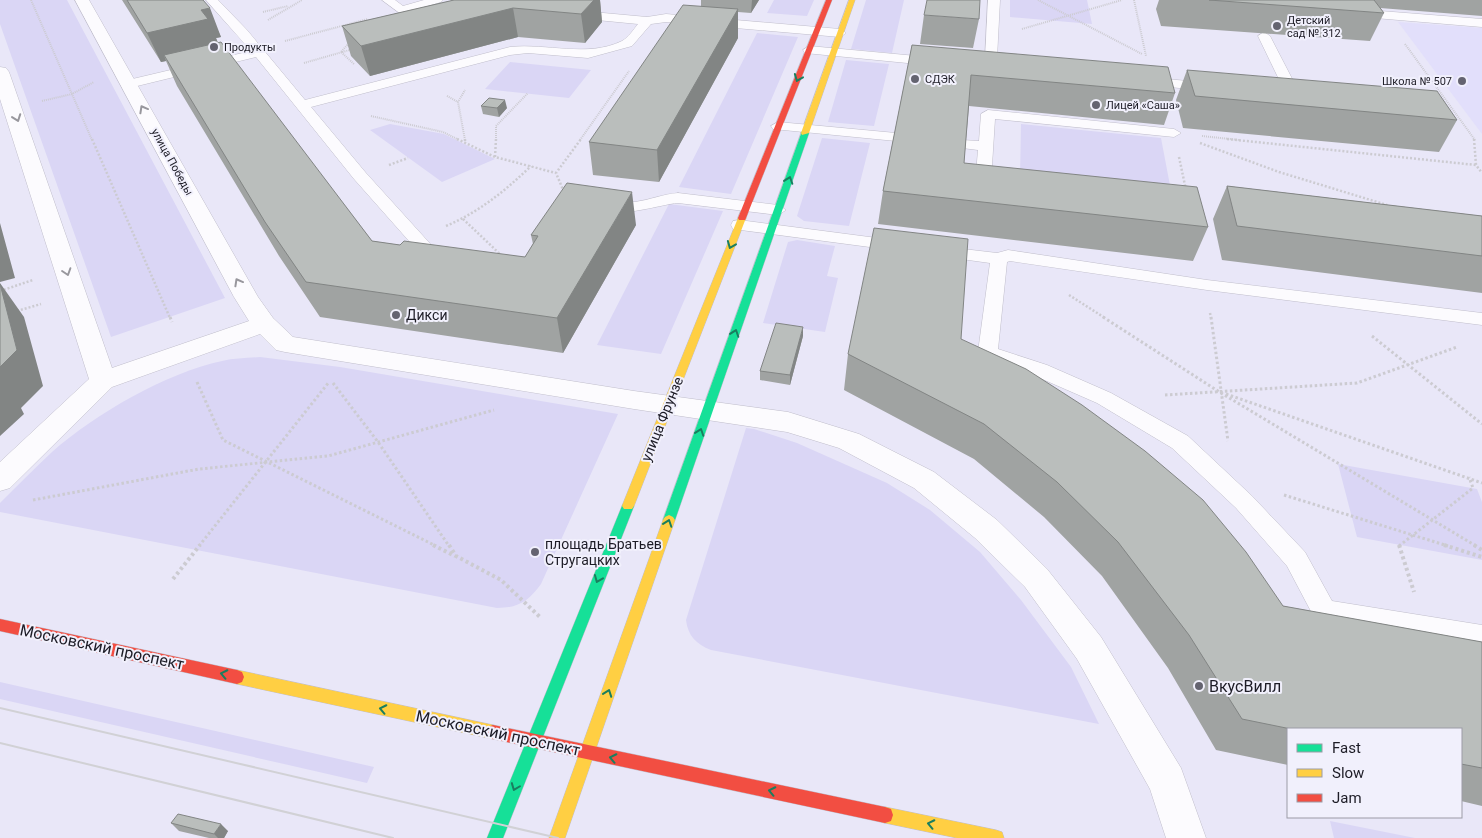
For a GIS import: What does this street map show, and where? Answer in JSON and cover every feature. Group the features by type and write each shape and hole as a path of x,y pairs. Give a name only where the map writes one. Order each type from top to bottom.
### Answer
{"street":[{"name":"улица Победы","path":"82,0 246,297 264,324"},
{"name":"улица Фрунзе","path":"495,838 829,0"},
{"path":"557,838 852,0"},
{"path":"2,86 23,136 103,381"},
{"path":"0,480 103,381 264,324 285,344 788,422 849,442 924,480 986,528 1036,578 1089,648 1167,781 1186,838"},
{"name":"Московский проспект","path":"0,625 533,741 996,838"}],"lane":[{"path":"212,0 256,51 310,103 360,176 436,262 454,264"},
{"path":"388,0 401,10 437,0"},
{"path":"519,0 535,10 648,21 666,18 840,33"},
{"path":"982,66 1005,68 991,60 994,0"},
{"path":"1347,0 1356,13"},
{"path":"1342,12 1482,23"},
{"path":"310,103 528,49 588,54 628,43 648,21"},
{"path":"1264,36 1298,95 1277,93"},
{"path":"808,50 955,64"},
{"path":"129,84 256,51"},
{"path":"1133,80 1219,88"},
{"path":"1002,187 983,185 988,114 1174,133"},
{"path":"778,126 896,137"},
{"path":"962,144 986,146"},
{"path":"567,200 636,207 662,199 678,198 778,210"},
{"path":"739,225 999,259 1008,255 1207,284 1482,319"},
{"path":"999,259 988,352 1040,370 1104,398 1180,442 1244,502 1296,559 1324,611 1482,636"}],"path":[{"path":"31,0 172,323"},
{"path":"243,34 302,0"},
{"path":"1038,0 1070,15 1146,57 1134,0"},
{"path":"1051,21 1122,0"},
{"path":"1384,15 1475,140 1476,165 1482,173"},
{"path":"256,51 372,18 366,24"},
{"path":"353,38 341,52 379,86"},
{"path":"466,142 458,102 486,58"},
{"path":"556,173 633,65"},
{"path":"45,100 72,94 96,81"},
{"path":"494,157 496,126 528,93"},
{"path":"310,103 392,123 444,132 494,157 556,173"},
{"path":"1448,113 1457,115"},
{"path":"1174,133 1476,165"},
{"path":"1174,133 1188,199"},
{"path":"1174,133 1279,172 1391,207"},
{"path":"414,237 463,219 497,198 531,166"},
{"path":"556,173 567,200"},
{"path":"463,219 505,259"},
{"path":"0,291 34,280"},
{"path":"1207,284 1221,393"},
{"path":"1065,292 1221,393 1482,550"},
{"path":"1329,300 1406,365 1482,424"},
{"path":"15,311 41,304"},
{"path":"1162,395 1221,393 1357,383 1465,344"},
{"path":"196,378 223,440 501,580 544,620"},
{"path":"173,579 267,463 330,380 378,442 456,556"},
{"path":"1221,393 1482,483"},
{"path":"22,502 199,469 328,456 497,410"},
{"path":"1425,627 1399,545 1473,488 1469,477"},
{"path":"1244,502 1269,491 1482,557"}],"shaded area":[{"path":"0,0 67,0 225,298 111,337 0,24"},
{"path":"774,0 814,0 807,16 767,13"},
{"path":"866,0 904,0 892,53 851,49"},
{"path":"1010,0 1087,0 1092,24 1010,17"},
{"name":"Школа № 507","path":"1398,22 1482,28 1482,134"},
{"path":"757,33 798,37 731,194 679,187"},
{"path":"846,60 889,64 874,126 828,122"},
{"path":"510,62 591,70 569,98 485,89"},
{"path":"390,124 444,134 495,159 442,182 370,130"},
{"path":"1021,124 1161,138 1172,196 1020,179"},
{"path":"822,138 870,143 849,226 804,221 797,216"},
{"path":"669,204 723,211 661,354 597,345"},
{"path":"797,240 835,246 827,276 838,278 825,332 763,323 788,242"},
{"path":"260,357 340,367 618,414 541,584 527,599 511,607 497,608 0,512 0,503 52,452 89,423 110,410 155,385 200,367 227,360"},
{"path":"746,428 797,443 887,483 930,510 980,552 1021,600 1071,667 1099,724 711,650 697,642 689,631 686,620"},
{"path":"1338,464 1477,489 1482,502 1482,560 1357,537"},
{"path":"0,682 374,767 367,783 0,699"},
{"path":"1330,821 1415,838 1334,838"}],"building":[{"path":"127,0 203,0 210,8 201,10 208,19 147,33"},
{"path":"454,0 594,0 581,14 513,8 361,46 342,26"},
{"path":"927,0 980,0 979,19 924,15"},
{"path":"1209,0 1374,0 1384,13"},
{"path":"683,5 738,9 657,150 589,142"},
{"path":"221,42 372,241 400,245 404,241 525,257 538,236 531,235 567,183 632,192 557,318 306,282 265,222 164,55"},
{"path":"912,45 1168,67 1175,93 971,75 964,163 1197,187 1208,227 883,191"},
{"path":"1187,70 1437,91 1457,120 1195,96"},
{"path":"489,98 505,100 497,108 481,106"},
{"path":"1227,186 1482,216 1482,256 1237,226"},
{"path":"874,228 968,239 961,339 1026,369 1082,405 1145,451 1203,500 1246,552 1283,606 1482,642 1482,768 1462,764 1462,728 1287,728 1242,719 1189,635 1118,542 1057,482 984,424 848,354"},
{"path":"0,284 17,350 0,367"},
{"path":"776,323 803,327 790,375 760,371"},
{"path":"178,814 221,824 214,834 171,823"}],"tram line":[{"path":"0,708 558,838"},
{"path":"0,743 393,838"}],"traffic: fast":[{"path":"669,520 805,133"},
{"path":"495,838 628,506"}],"traffic: slow":[{"path":"805,133 852,0"},
{"path":"628,506 742,218"},
{"path":"557,838 669,520"},
{"path":"237,677 493,732"},
{"path":"885,815 996,838"}],"traffic: jam":[{"path":"742,218 829,0"},
{"path":"0,625 237,677"},
{"path":"493,732 885,815"}],"place":[{"name":"Детский сад № 312","path":"1277,26"},
{"name":"Продукты","path":"214,47"},
{"name":"СДЭК","path":"915,79"},
{"name":"Школа № 507","path":"1462,81"},
{"name":"Лицей «Саша»","path":"1096,105"},
{"name":"Дикси","path":"396,315"},
{"name":"площадь Братьев Стругацких","path":"535,552"},
{"name":"ВкусВилл","path":"1199,686"}]}
